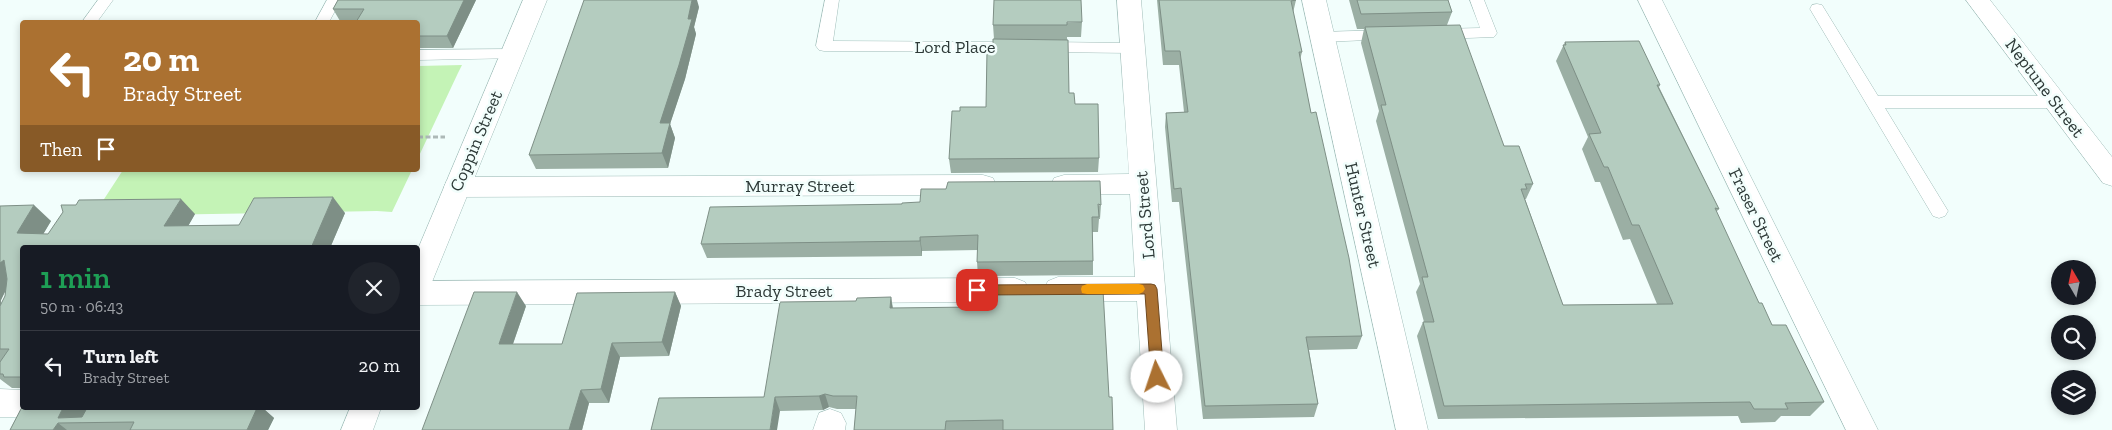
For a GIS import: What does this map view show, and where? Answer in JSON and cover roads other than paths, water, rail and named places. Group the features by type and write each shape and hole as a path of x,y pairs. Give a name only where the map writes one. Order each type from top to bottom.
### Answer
{"street":[{"name":"Coppin Street","path":"420,277 535,0"},
{"name":"Lord Street","path":"1129,0 1161,430"},
{"name":"Hunter Street","path":"1314,0 1412,430"},
{"name":"Fraser Street","path":"1650,0 1862,430"},
{"name":"Neptune Street","path":"1978,0 2112,176"},
{"path":"1041,185 1142,184"},
{"name":"Murray Street","path":"457,187 1011,185"},
{"name":"Brady Street","path":"420,293 1151,289"},
{"path":"0,403 20,403"},
{"path":"356,430 365,410"}],"lane":[{"path":"91,20 106,0"},
{"path":"323,20 334,0"},
{"name":"Lord Place","path":"832,0 824,46 1132,48"},
{"path":"1420,34 1490,33 1477,0"},
{"path":"1817,9 1940,211"},
{"path":"1322,37 1401,35"},
{"path":"420,55 513,54"},
{"path":"1874,102 2055,102"}]}
